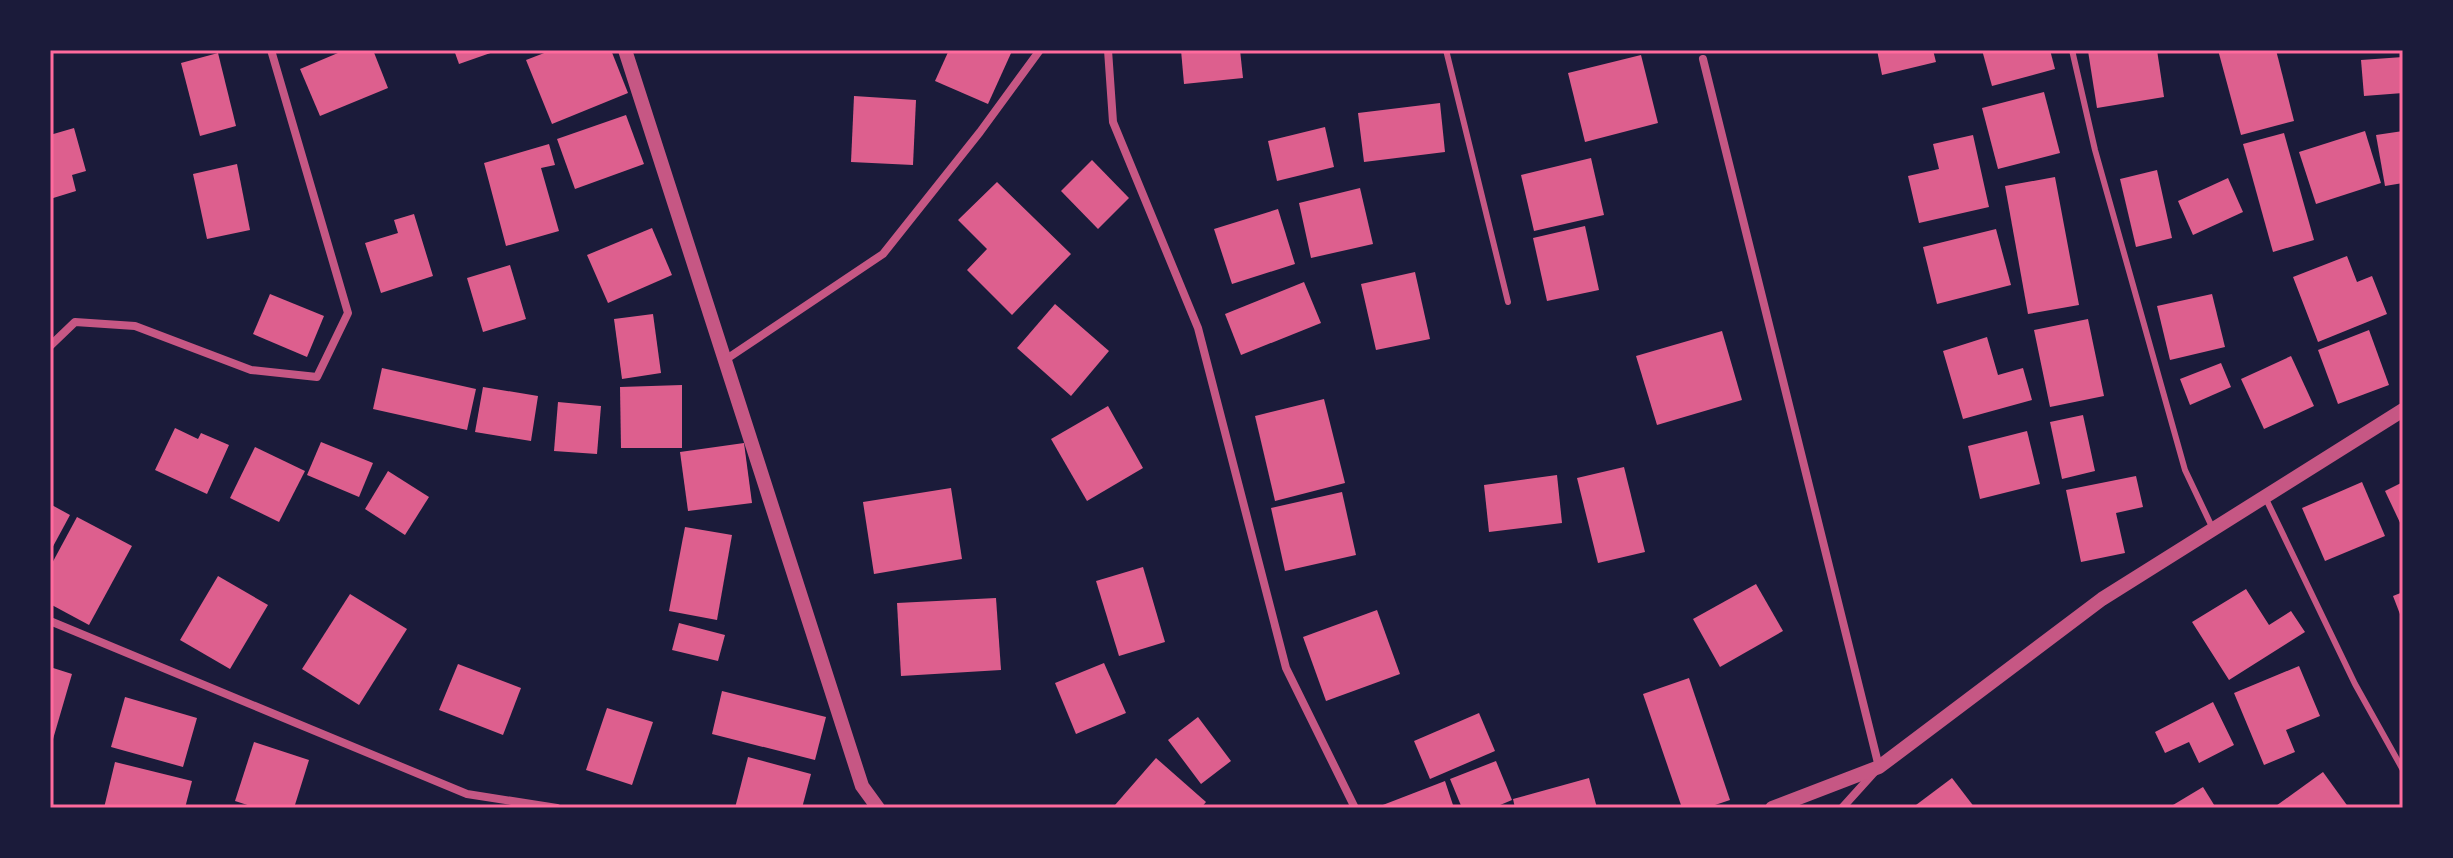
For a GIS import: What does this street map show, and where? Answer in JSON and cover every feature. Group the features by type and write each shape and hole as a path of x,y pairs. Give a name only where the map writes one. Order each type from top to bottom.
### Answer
{"street":[{"path":"50,346 75,322 135,326 251,370 317,377 348,313 271,50"},
{"path":"625,50 862,786 878,808"},
{"path":"725,360 883,254 980,132 1040,50"},
{"path":"1108,50 1113,122 1198,328 1286,668 1355,808"},
{"path":"1703,59 1879,767"},
{"path":"1842,808 1879,767 2102,599 2403,410"},
{"path":"50,621 467,794 557,808"},
{"path":"1772,808 1879,767"}],"lane":[{"path":"1446,50 1508,302"},
{"path":"2072,50 2095,150 2185,470 2213,529"},
{"path":"2265,496 2355,684 2403,770"}],"building":[{"path":"345,50 373,50 388,88 320,116 300,69"},
{"path":"454,50 499,50 459,64"},
{"path":"552,50 611,50 628,93 552,124 526,60"},
{"path":"949,50 1012,51 988,104 935,81"},
{"path":"1181,50 1240,50 1243,78 1184,84"},
{"path":"1877,50 1933,50 1936,62 1882,75"},
{"path":"1982,50 2050,50 2055,69 1992,86"},
{"path":"2157,50 2164,97 2097,108 2088,51"},
{"path":"2218,50 2276,50 2294,121 2241,135"},
{"path":"218,53 236,126 200,136 181,63"},
{"path":"1641,55 1658,123 1585,142 1568,73"},
{"path":"2403,57 2403,93 2364,96 2361,60"},
{"path":"2044,92 2060,153 1998,169 1982,108"},
{"path":"854,96 916,100 913,165 851,162"},
{"path":"1440,103 1445,152 1364,162 1358,113"},
{"path":"626,115 644,164 575,189 557,139"},
{"path":"1325,127 1334,167 1277,181 1268,141"},
{"path":"74,128 86,171 72,175 76,191 50,199 50,135"},
{"path":"2365,131 2381,183 2316,204 2299,152"},
{"path":"2403,131 2403,183 2385,186 2376,135"},
{"path":"2284,133 2314,240 2273,252 2243,144"},
{"path":"1973,135 1989,207 1919,223 1908,176 1939,169 1933,144"},
{"path":"549,144 555,165 541,168 559,231 506,246 484,163"},
{"path":"1591,158 1604,215 1534,231 1521,175"},
{"path":"1092,160 1129,198 1098,229 1061,191"},
{"path":"237,164 250,230 207,239 193,174"},
{"path":"2157,170 2172,238 2136,247 2120,179"},
{"path":"2055,177 2079,305 2028,314 2005,186"},
{"path":"2228,178 2243,212 2193,235 2178,201"},
{"path":"997,182 1071,254 1012,315 967,270 987,249 958,220"},
{"path":"1360,188 1373,244 1311,258 1299,203"},
{"path":"1278,209 1295,264 1232,284 1214,229"},
{"path":"414,214 433,276 381,293 365,243 398,233 394,220"},
{"path":"1585,226 1599,290 1547,301 1533,238"},
{"path":"652,228 672,275 608,303 587,255"},
{"path":"1996,229 2011,285 1937,304 1923,247"},
{"path":"2347,256 2357,282 2372,276 2387,314 2318,342 2293,277"},
{"path":"510,265 526,319 483,332 467,278"},
{"path":"1415,272 1430,339 1376,350 1361,284"},
{"path":"1304,282 1321,323 1241,355 1225,314"},
{"path":"270,294 324,316 307,357 253,334"},
{"path":"2212,294 2225,347 2170,360 2157,306"},
{"path":"1055,304 1109,351 1071,396 1017,348"},
{"path":"653,314 661,373 622,379 614,319"},
{"path":"2088,319 2104,396 2050,407 2034,330"},
{"path":"2369,330 2389,385 2338,404 2318,350"},
{"path":"1722,331 1742,400 1657,425 1636,356"},
{"path":"1987,337 1998,375 2023,368 2032,400 1963,419 1943,351"},
{"path":"2291,356 2314,406 2264,429 2241,379"},
{"path":"2221,363 2231,387 2190,405 2180,379"},
{"path":"382,368 476,389 467,430 373,409"},
{"path":"682,385 682,448 621,448 620,387"},
{"path":"483,387 538,396 531,441 475,432"},
{"path":"1324,399 1345,483 1275,501 1255,416"},
{"path":"558,402 601,406 597,454 554,451"},
{"path":"1108,406 1143,468 1087,501 1051,439"},
{"path":"2083,415 2095,471 2062,479 2050,422"},
{"path":"175,428 198,439 201,433 229,445 207,494 155,470"},
{"path":"2027,431 2040,484 1980,499 1968,446"},
{"path":"321,442 373,463 359,497 307,475"},
{"path":"744,443 752,503 688,511 680,452"},
{"path":"255,447 305,471 279,522 230,498"},
{"path":"1624,467 1645,552 1598,563 1577,478"},
{"path":"388,471 429,497 405,535 365,509"},
{"path":"1557,475 1562,523 1489,532 1484,485"},
{"path":"2136,476 2143,507 2116,513 2125,553 2081,562 2066,490"},
{"path":"2362,482 2385,536 2325,561 2302,508"},
{"path":"2403,482 2403,529 2385,491"},
{"path":"951,488 962,559 874,574 863,502"},
{"path":"1342,492 1356,555 1285,571 1271,508"},
{"path":"50,504 70,515 50,552"},
{"path":"77,517 132,546 89,625 50,604 50,567"},
{"path":"685,527 732,535 717,620 669,611"},
{"path":"1143,567 1165,642 1119,656 1096,581"},
{"path":"218,576 268,605 230,669 180,640"},
{"path":"1756,584 1783,631 1720,667 1693,619"},
{"path":"2246,589 2269,625 2291,611 2305,632 2229,680 2192,622"},
{"path":"2403,592 2403,622 2393,596"},
{"path":"350,594 407,629 359,705 302,669"},
{"path":"996,598 1001,670 901,676 897,603"},
{"path":"1377,610 1400,674 1326,701 1303,637"},
{"path":"679,623 725,635 718,661 672,650"},
{"path":"1104,663 1126,713 1076,734 1055,683"},
{"path":"458,664 521,688 503,735 439,710"},
{"path":"2299,666 2320,716 2286,730 2295,752 2264,765 2234,693"},
{"path":"50,667 72,674 51,746 50,745"},
{"path":"1689,678 1730,800 1706,808 1682,808 1643,694"},
{"path":"722,691 826,717 815,760 712,734"},
{"path":"125,697 197,718 183,767 111,747"},
{"path":"2213,702 2234,745 2199,763 2189,742 2165,753 2155,732"},
{"path":"607,708 653,722 632,785 586,770"},
{"path":"1479,713 1495,751 1430,779 1414,741"},
{"path":"1198,717 1231,761 1201,784 1168,740"},
{"path":"254,742 309,760 294,808 257,808 235,801"},
{"path":"748,757 811,774 802,808 735,808"},
{"path":"1156,758 1206,802 1201,808 1119,808 1115,805"},
{"path":"1496,761 1512,800 1493,808 1462,808 1450,779"},
{"path":"115,762 192,781 185,808 104,808"},
{"path":"2323,772 2349,808 2273,808"},
{"path":"1589,778 1597,808 1515,808 1513,799"},
{"path":"1952,778 1975,808 1912,808"},
{"path":"1445,781 1454,808 1375,808"},
{"path":"2203,787 2216,808 2168,808"}]}
